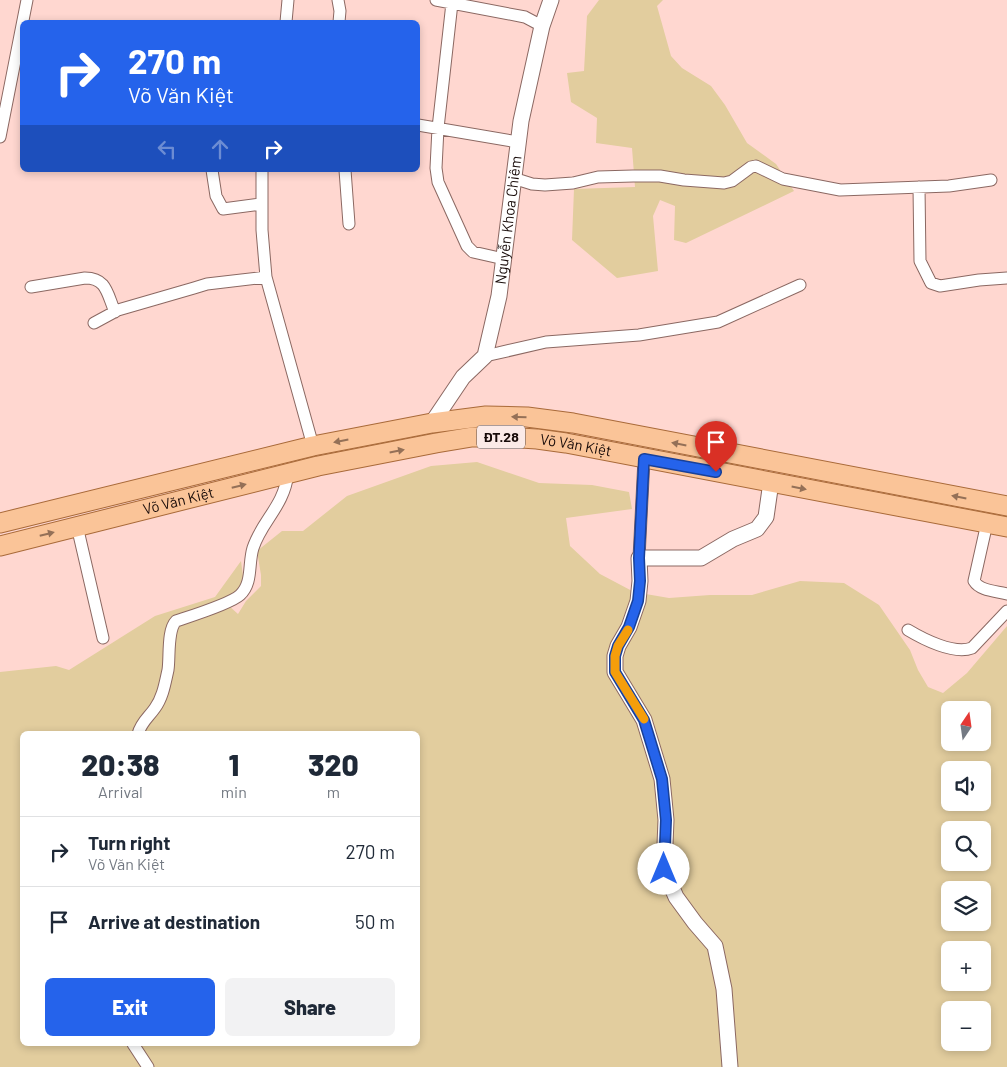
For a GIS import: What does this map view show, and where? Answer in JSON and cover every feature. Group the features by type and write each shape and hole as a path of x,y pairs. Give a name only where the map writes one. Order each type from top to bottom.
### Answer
{"main road":[{"name":"Võ Văn Kiệt","path":"5,522 313,446 432,423 486,416 527,417 573,423 1007,506"},
{"path":"432,423 436,443"},
{"name":"Võ Văn Kiệt","path":"8,544 318,466 472,437 537,439 1007,527"},
{"path":"770,482 775,462"},
{"path":"5,522 8,544"}],"street":[{"path":"24,20 27,0"},
{"path":"286,20 288,0"},
{"path":"338,0 339,20"},
{"path":"436,0 525,17 542,26"},
{"name":"Nguyễn Khoa Chiêm","path":"485,356 499,296 521,121 542,26 552,0"},
{"path":"452,3 438,128 436,168 438,182 467,246 473,252 504,259"},
{"path":"0,137 20,44"},
{"path":"420,125 518,142"},
{"path":"513,178 532,184 545,185 573,183 598,177 632,176 660,176 724,183 732,181 750,167 756,166 783,179 840,190 949,186 991,180"},
{"path":"212,172 216,196 223,209 261,204"},
{"path":"262,172 262,230 266,277 313,446"},
{"path":"345,172 349,224"},
{"path":"919,187 920,261 931,283 940,286 1007,278"},
{"path":"94,323 115,312 207,284 266,277"},
{"path":"30,287 93,278 104,284 115,312"},
{"path":"432,423 463,376 485,356 546,342 639,335 718,322 800,285"},
{"path":"644,459 638,601 629,627 618,646 615,656 615,672 644,720 662,779 666,820 664,869 676,897 715,946 724,989 730,1067"},
{"path":"139,731 140,726 160,700 170,656 170,631 172,625 176,621 234,599 245,590 248,584 252,549 282,497 287,485 288,473"},
{"path":"639,558 702,558 757,529 766,517 770,482"},
{"path":"987,523 974,580 977,585 984,588 1007,594"},
{"path":"77,526 103,638"},
{"path":"908,630 938,644 967,650 972,648 1007,611"},
{"path":"134,1046 148,1067"}],"shaded area":[{"path":"599,0 663,0 657,6 671,56 682,68 711,86 725,105 747,143 776,164 794,191 686,243 674,240 675,206 660,200 653,216 658,271 617,278 572,240 574,189 635,187 632,148 596,143 597,118 571,102 567,73 584,71 587,16"},
{"path":"477,462 539,483 592,485 629,492 632,509 566,518 570,546 600,574 634,592 669,598 710,595 752,595 800,581 844,583 879,605 910,650 918,670 928,687 943,693 967,673 1007,626 1007,1067 0,1067 0,672 56,666 69,670 155,616 215,597 241,561 243,576 239,597 228,605 238,614 246,601 261,586 257,551 282,531 303,531 347,496 431,466"}],"slow traffic":[{"path":"628,630 618,646 615,656 615,672 644,719"}],"route":[{"path":"664,869 666,820 662,779 644,720 615,672 615,656 618,646 629,627 638,601 644,459 716,472"}]}
